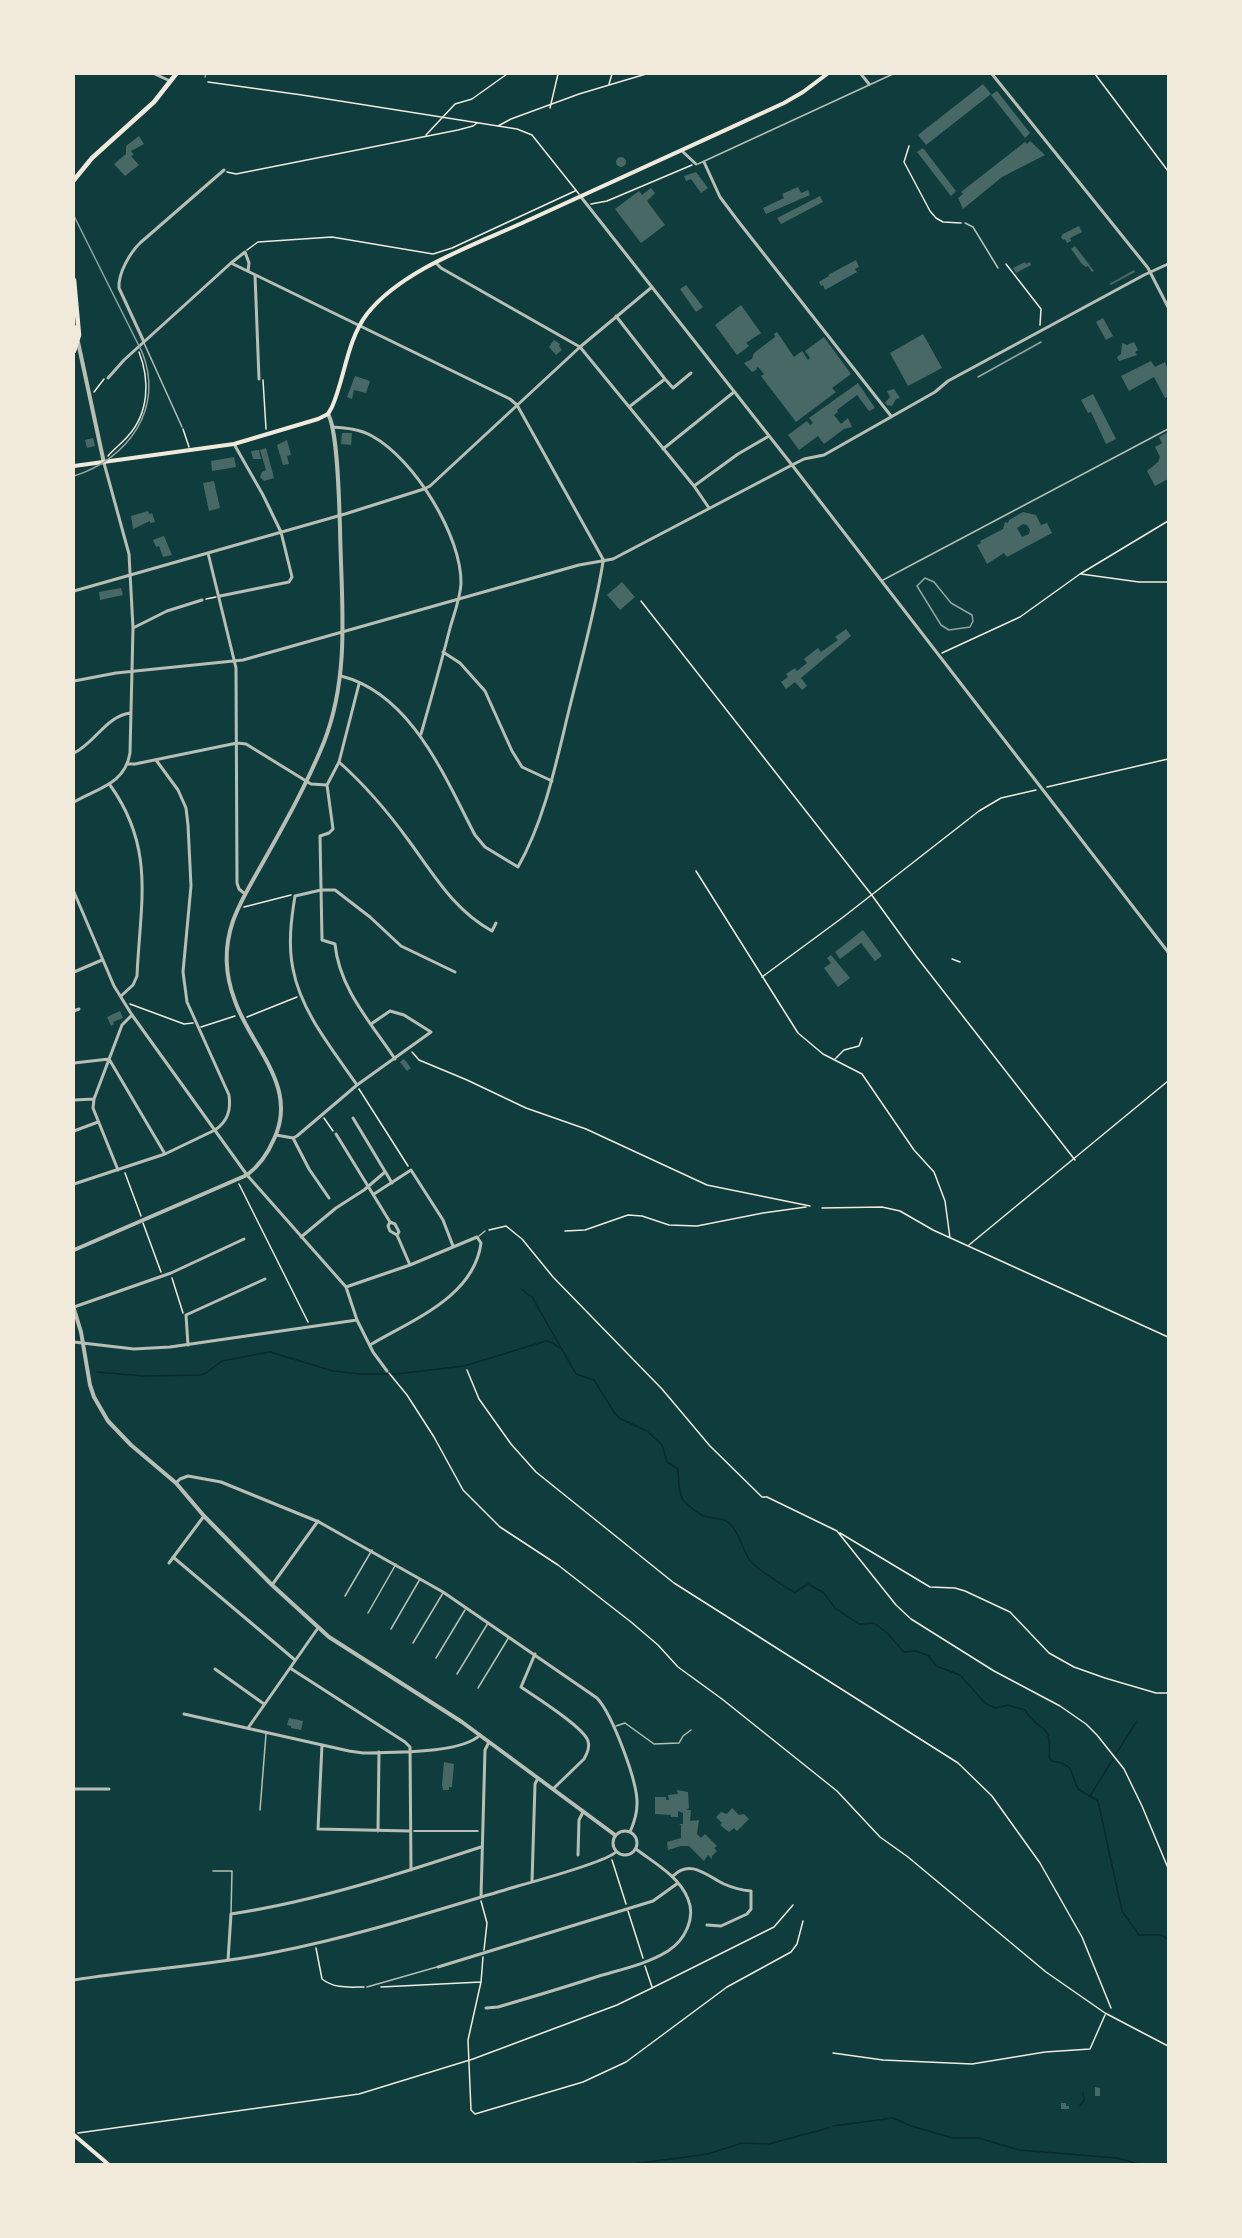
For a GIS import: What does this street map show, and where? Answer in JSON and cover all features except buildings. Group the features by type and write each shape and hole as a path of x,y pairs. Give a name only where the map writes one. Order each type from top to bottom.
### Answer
{"main road":[{"path":"74,180 92,158 146,111 176,74"},
{"path":"74,466 234,444 305,424 328,414 336,399 359,327 374,306 393,288 436,263 784,104 827,74"},
{"path":"74,280 78,316 78,342 74,351"},
{"path":"74,327 78,342"},
{"path":"74,2135 108,2164"}],"street":[{"path":"155,74 170,81"},
{"path":"861,74 869,84"},
{"path":"992,74 1151,272 1168,308"},
{"path":"682,151 696,164"},
{"path":"704,162 720,197 891,417"},
{"path":"144,342 119,288 120,278 131,255 140,243 224,170"},
{"path":"581,197 939,654 1168,952"},
{"path":"108,378 124,360 245,252 249,263 248,271"},
{"path":"231,263 510,399 517,405 603,561 598,597 552,781 532,838 518,867 492,852 475,835 421,734 383,698 341,676"},
{"path":"436,263 441,268 580,346 710,508"},
{"path":"74,681 133,671 235,662 579,565 623,555 804,459 824,455 935,393 948,381 1168,264"},
{"path":"255,275 259,379"},
{"path":"74,591 339,516 424,489 580,346 652,287"},
{"path":"616,316 673,388 691,373"},
{"path":"74,802 110,785 122,774 128,764 134,627 129,554 104,463 78,342"},
{"path":"630,406 665,379"},
{"path":"663,449 735,392"},
{"path":"74,1250 142,1219 237,1181 260,1163 276,1135 281,1115 278,1086 238,1009 230,986 228,946 230,932 245,894 306,781 326,735 341,676 339,516 332,427 328,414"},
{"path":"332,427 358,430 378,440 404,462 418,478 443,518 453,543 460,571 458,599 421,734"},
{"path":"694,486 738,454 769,436"},
{"path":"220,596 289,582 292,577 281,532 234,444"},
{"path":"208,553 235,662 237,883 239,889 245,894"},
{"path":"134,627 167,611 202,600"},
{"path":"444,652 460,663 484,691 522,767 552,781"},
{"path":"359,684 339,762 327,785 333,829 320,836 322,940 335,944 337,962 343,978 356,1002 395,1059"},
{"path":"74,753 81,750 106,726 127,713 131,713"},
{"path":"128,764 237,743 246,744 313,785 327,785"},
{"path":"74,1184 165,1154 215,1130 227,1117 230,1106 229,1095 186,1002 183,979 191,886 186,808 178,790 156,760"},
{"path":"339,762 362,782 383,806 450,898 475,922 492,931 496,923"},
{"path":"110,785 126,808 141,854 137,976 133,985 121,996"},
{"path":"357,1085 300,995 291,952 290,931 295,896 321,890 335,890 344,895 401,946 455,972"},
{"path":"74,892 114,986 132,1015 247,1175 346,1287 357,1320 387,1371"},
{"path":"74,972 103,959"},
{"path":"74,1011 79,1009"},
{"path":"276,1135 293,1138 357,1085 431,1032 404,1015 390,1011 371,1024"},
{"path":"118,1170 93,1108 94,1099 122,1025 132,1015"},
{"path":"74,1063 109,1059"},
{"path":"109,1059 165,1154"},
{"path":"74,1100 94,1099"},
{"path":"352,1118 392,1183"},
{"path":"74,1131 98,1122"},
{"path":"336,1134 390,1222 398,1227 397,1235"},
{"path":"293,1138 329,1198"},
{"path":"374,1194 411,1170 443,1220 453,1246"},
{"path":"301,1237 385,1172"},
{"path":"390,1222 388,1226 390,1231 397,1235 410,1265"},
{"path":"346,1287 410,1265 477,1237 481,1244 480,1254 469,1277 457,1292 370,1345"},
{"path":"244,1239 171,1273 74,1308 90,1384 99,1408 131,1445 176,1483 204,1516 318,1628 353,1654 480,1735 615,1835"},
{"path":"188,1345 186,1315 265,1279"},
{"path":"74,1342 134,1348 188,1345 357,1320"},
{"path":"176,1483 188,1476 221,1482 318,1521 444,1592 597,1698 615,1726 638,1802 630,1832"},
{"path":"169,1563 204,1516"},
{"path":"272,1585 318,1521"},
{"path":"173,1557 295,1660"},
{"path":"248,1728 318,1628"},
{"path":"535,1654 521,1687 583,1733 588,1742 584,1759 553,1789"},
{"path":"290,1668 410,1747 411,1870"},
{"path":"215,1669 264,1704"},
{"path":"184,1714 349,1751 410,1751 456,1747 472,1742 480,1735"},
{"path":"481,1897 485,1750 489,1742"},
{"path":"322,1745 318,1829 410,1832"},
{"path":"378,1831 379,1752"},
{"path":"532,1882 535,1784 538,1778"},
{"path":"74,1789 110,1789"},
{"path":"578,1855 579,1820 583,1812"},
{"path":"622,1831 630,1832 637,1841 636,1849 629,1855 616,1852 612,1844 615,1835 622,1831"},
{"path":"228,1960 231,1914 262,1910 355,1887 481,1847"},
{"path":"486,2008 498,2007 644,1962 678,1943 688,1928 691,1918 688,1899 673,1876 636,1849"},
{"path":"74,1980 223,1961 316,1944 407,1921 532,1882 616,1852"},
{"path":"673,1876 684,1869 696,1868 733,1888 751,1891 751,1909 747,1914 721,1926 707,1925"},
{"path":"438,1967 653,1900 678,1883"}],"lane":[{"path":"696,164 893,74"},
{"path":"965,223 973,227 999,268"},
{"path":"144,342 182,427"},
{"path":"881,580 1168,429"},
{"path":"477,1237 485,1231"},
{"path":"345,1596 372,1550"},
{"path":"368,1613 396,1564"},
{"path":"391,1629 420,1578"},
{"path":"413,1643 444,1592"},
{"path":"436,1658 466,1607"},
{"path":"456,1674 489,1622"},
{"path":"478,1688 510,1637"},
{"path":"615,1726 625,1723 654,1744 679,1743 683,1736 691,1730"},
{"path":"260,1810 266,1733"},
{"path":"213,1871 232,1871 231,1914"},
{"path":"367,1987 438,1967"}],"path":[{"path":"426,136 455,104 472,99 507,74"},
{"path":"550,107 558,74"},
{"path":"609,85 612,74"},
{"path":"497,126 511,119 646,74"},
{"path":"1095,74 1168,171"},
{"path":"208,82 517,129 532,135 581,197"},
{"path":"224,170 236,174 426,136 473,126 477,123"},
{"path":"909,146 904,162 930,212 943,222 965,223"},
{"path":"587,205 608,201 696,164"},
{"path":"245,252 258,242 332,237 433,254 452,248 576,190"},
{"path":"1006,264 1041,309 1038,332"},
{"path":"111,453 129,435 141,416 144,406 146,379 138,348"},
{"path":"90,398 108,378"},
{"path":"259,379 263,380 266,435"},
{"path":"182,427 190,451"},
{"path":"939,654 1020,617 1080,574 1168,521"},
{"path":"1080,574 1139,582 1168,582"},
{"path":"202,600 220,596"},
{"path":"641,601 871,894 916,956 1075,1160"},
{"path":"762,977 979,811 1001,798 1168,759"},
{"path":"696,871 798,1034 818,1051 862,1074 914,1150 934,1172 945,1201 950,1238"},
{"path":"240,905 244,907 285,896 295,896"},
{"path":"952,959 960,962"},
{"path":"247,1017 300,995"},
{"path":"126,1004 144,1008 184,1024 194,1023"},
{"path":"197,1029 235,1016"},
{"path":"834,1060 844,1050 859,1046 862,1038"},
{"path":"410,1049 419,1060 526,1108 586,1129 707,1185 810,1206 697,1226 669,1225 642,1216 628,1215 585,1230 565,1232"},
{"path":"968,1245 1075,1160 1168,1081"},
{"path":"357,1085 411,1170"},
{"path":"322,1116 336,1134"},
{"path":"124,1169 162,1276"},
{"path":"237,1181 310,1328"},
{"path":"822,1208 882,1207 900,1211 950,1238 1168,1337"},
{"path":"485,1231 501,1226 513,1230 553,1277 668,1395 710,1446 762,1497 767,1497 837,1531 930,1587 955,1588 965,1591 1010,1612 1049,1653 1074,1667 1156,1693 1168,1694"},
{"path":"171,1273 182,1311"},
{"path":"468,1370 479,1399 511,1444 536,1472 674,1582 958,1763 992,1796 1040,1863 1082,1937 1111,2008"},
{"path":"391,1376 407,1395 434,1437 463,1490 500,1527 558,1565 631,1622 672,1660 837,1791 880,1837 908,1857 1046,1972 1105,2013 1168,2046"},
{"path":"837,1531 905,1614 994,1671 1077,1717 1094,1732 1124,1769 1168,1868"},
{"path":"410,1832 482,1831"},
{"path":"610,1856 652,1988"},
{"path":"481,1897 487,1923 484,1946"},
{"path":"74,2135 144,2123 359,2094 468,2061 617,2005 774,1928 793,1905"},
{"path":"483,1959 481,1982 468,2040 471,2110 475,2114 540,2096 592,2078 634,2057 727,1987 791,1952 797,1944 803,1921"},
{"path":"316,1944 322,1979 337,1987 367,1987"},
{"path":"378,1987 481,1982"},
{"path":"833,2053 883,2060 972,2064 1045,2052 1090,2049 1105,2013"}],"waterway":[{"path":"521,1289 532,1297 576,1374 594,1380 619,1418 647,1431 662,1445 667,1462 678,1469 680,1490 684,1501 707,1517 729,1523 749,1559 756,1566 795,1592 808,1584 824,1593 835,1608 859,1624 874,1623 887,1633 904,1652 916,1651 929,1656 936,1666 960,1675 985,1703 995,1708 1008,1705 1025,1710 1044,1729 1049,1738 1049,1757 1052,1761 1070,1768 1078,1789 1098,1801 1122,1911 1139,1935 1161,1935 1168,1939"},
{"path":"97,1372 143,1376 200,1375 222,1361 270,1352 333,1371 396,1374 464,1366 546,1341 559,1348"},
{"path":"1116,1754 1136,1722"},
{"path":"1090,1796 1113,1759"},
{"path":"1080,2106 1084,2100 1083,2093"},
{"path":"833,2126 893,2118 911,2126 953,2138 979,2138 1019,2150 1117,2158 1139,2164"},
{"path":"633,2164 708,2154 742,2143 769,2144 828,2128"}],"tram line":[{"path":"74,216 142,352 148,373 149,393 145,411 137,429 125,444 111,457 74,476"},
{"path":"978,377 1041,342"},
{"path":"925,578 934,582 951,603 972,615 973,621 970,627 949,630 941,625 917,586 925,578"}]}
